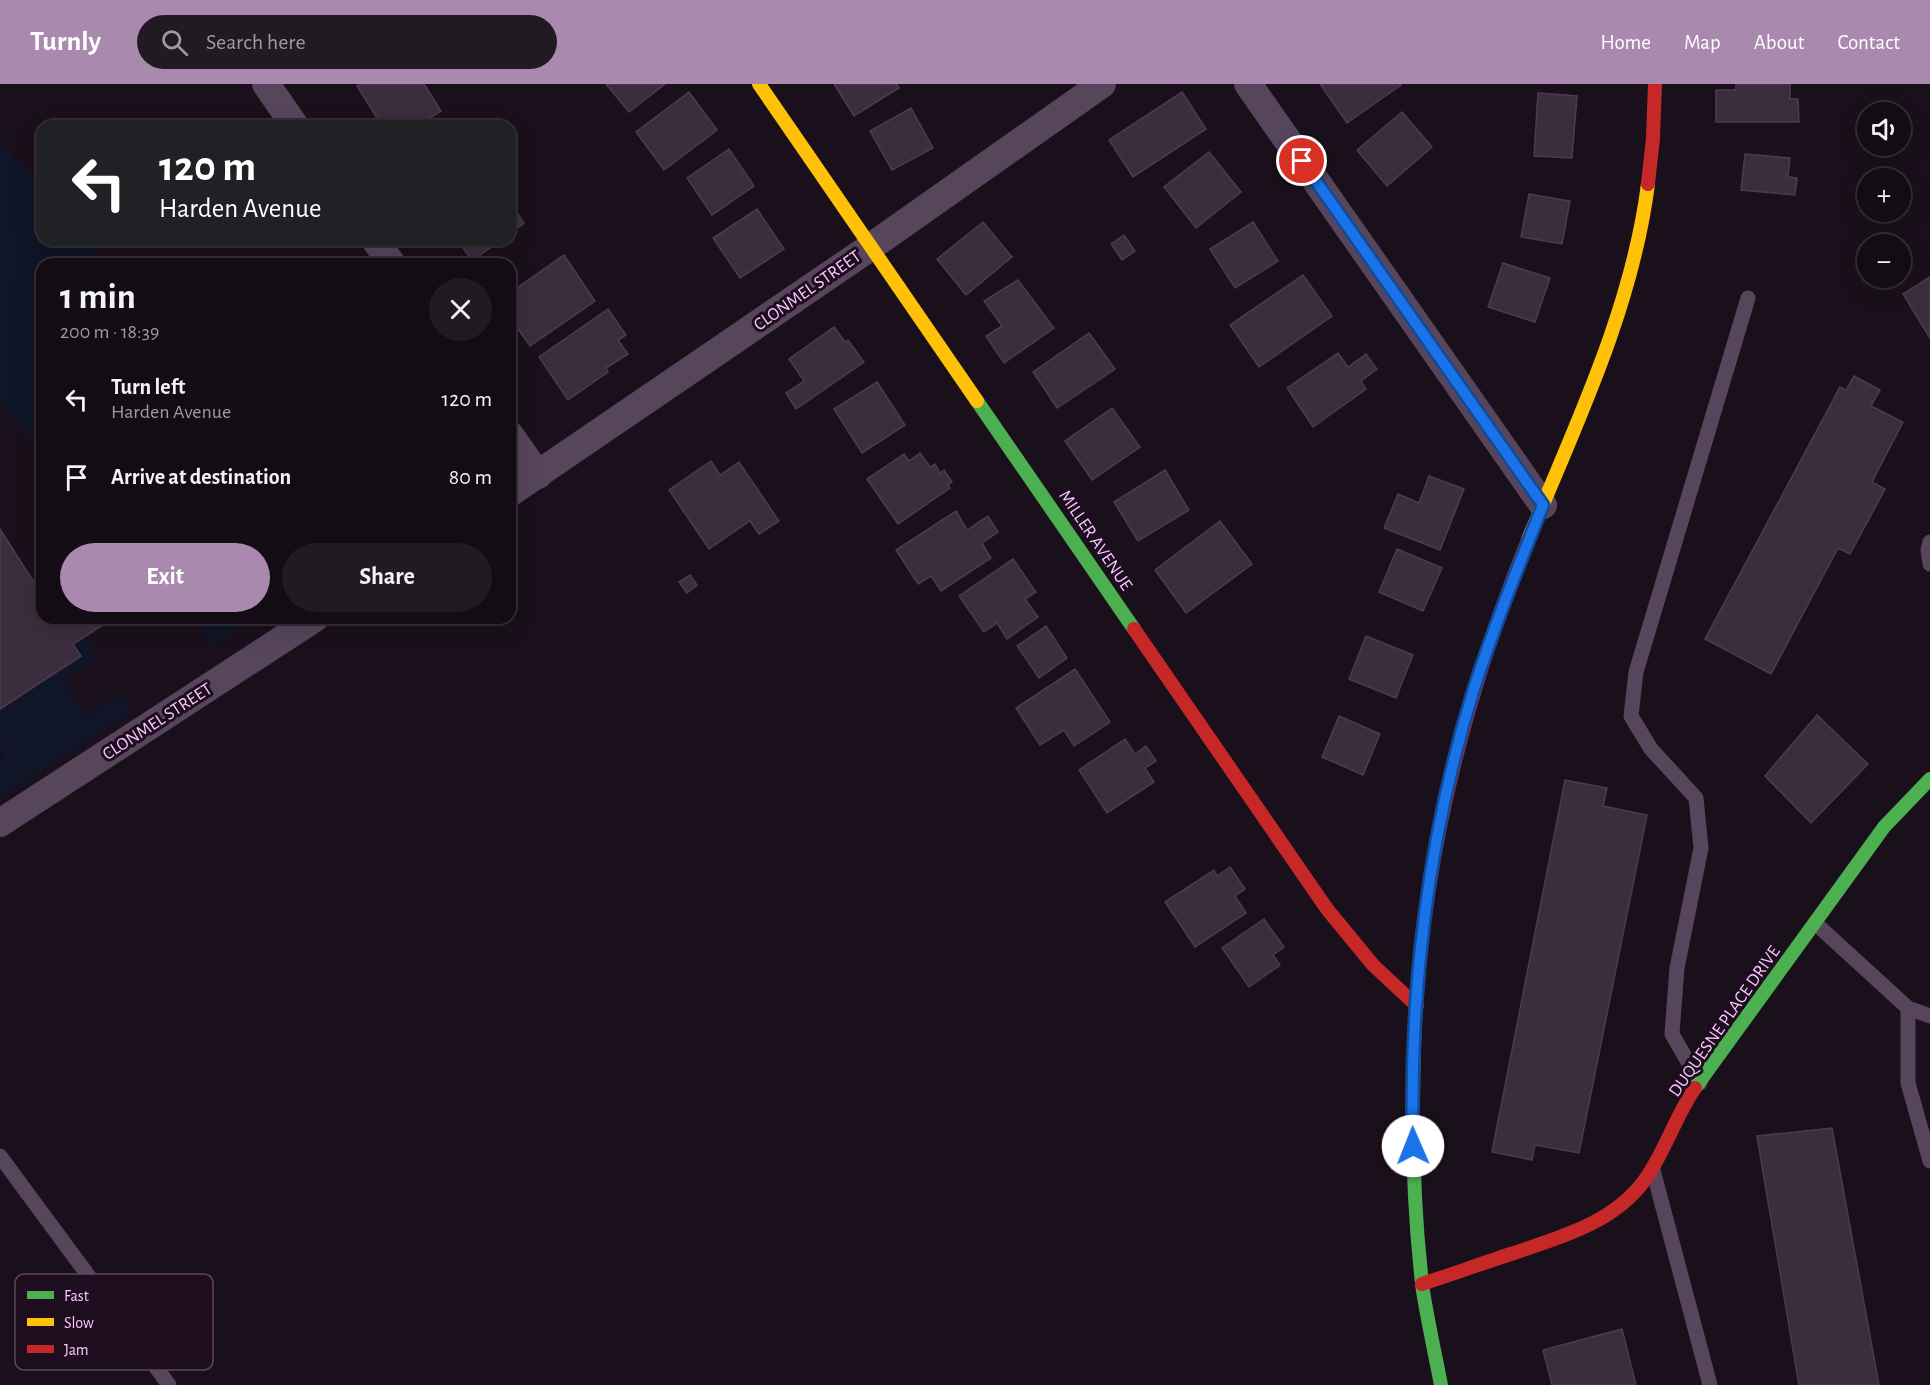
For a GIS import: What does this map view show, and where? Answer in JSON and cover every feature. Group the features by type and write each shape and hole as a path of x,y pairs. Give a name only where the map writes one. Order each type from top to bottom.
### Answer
{"street":[{"name":"MILLER AVENUE","path":"759,84 1327,909 1373,965 1417,1006"},
{"name":"CLONMEL STREET","path":"516,489 872,246 1102,84"},
{"path":"1248,84 1543,505"},
{"path":"1441,1385 1422,1284 1412,1128 1417,1006 1425,920 1438,838 1453,763 1497,620 1606,351 1624,296 1641,230 1651,177 1655,84"},
{"path":"270,85 291,120"},
{"path":"516,444 538,475"},
{"name":"CLONMEL STREET","path":"0,823 306,624"},
{"name":"DUQUESNE PLACE DRIVE","path":"1422,1284 1566,1235 1618,1208 1643,1182 1700,1083 1884,827 1930,779"}],"lane":[{"path":"1700,1083 1672,1034 1677,968 1701,848 1696,798 1650,749 1631,716 1636,672 1748,298"},
{"path":"1930,542 1928,550 1930,564"},
{"path":"1815,922 1908,1008 1930,1016"},
{"path":"1908,1008 1908,1083 1930,1161"},
{"path":"0,1156 87,1274"},
{"path":"1653,1167 1710,1385"},
{"path":"158,1370 169,1385"}],"shaded area":[{"path":"0,140 36,182 36,246 91,246 101,258 36,258 36,444 0,403"},
{"path":"194,624 245,624 214,646"},
{"path":"85,636 96,658 64,680 86,716 119,696 124,697 130,705 128,715 0,798 0,761 5,758 0,749 0,709 81,657 73,644"}],"building":[{"path":"361,84 424,84 441,111 427,120 378,120 357,86"},
{"path":"606,84 665,84 629,112"},
{"path":"834,84 897,84 899,88 854,116"},
{"path":"1320,84 1400,84 1401,85 1347,123"},
{"path":"1736,84 1790,84 1790,99 1798,99 1799,122 1716,122 1716,90 1736,90"},
{"path":"689,92 717,130 664,170 636,132"},
{"path":"1182,92 1206,129 1133,177 1109,140"},
{"path":"1538,93 1577,96 1572,158 1534,156"},
{"path":"911,108 933,148 892,170 870,131"},
{"path":"1402,112 1432,147 1387,186 1357,150"},
{"path":"729,149 754,186 712,215 687,178"},
{"path":"1209,152 1241,192 1196,228 1164,187"},
{"path":"1745,154 1790,158 1788,177 1797,178 1795,195 1741,190"},
{"path":"1529,194 1570,201 1562,244 1521,237"},
{"path":"757,209 784,249 740,278 713,238"},
{"path":"516,212 524,223 516,229"},
{"path":"983,222 1012,257 966,295 937,259"},
{"path":"1253,222 1278,261 1235,288 1210,249"},
{"path":"1124,235 1135,251 1122,260 1111,244"},
{"path":"462,246 493,246 476,258 470,258"},
{"path":"564,255 595,301 530,346 516,326 516,289"},
{"path":"1503,263 1550,278 1535,322 1488,307"},
{"path":"1303,275 1332,316 1259,367 1230,325"},
{"path":"1930,277 1930,338 1903,294"},
{"path":"1018,280 1054,328 1004,363 986,336 1002,326 984,301"},
{"path":"608,309 626,335 618,340 628,354 606,368 608,372 568,400 539,357"},
{"path":"834,327 845,342 848,340 864,362 796,409 786,393 804,381 789,359"},
{"path":"1089,333 1115,369 1057,408 1033,372"},
{"path":"1338,353 1348,367 1366,354 1377,369 1361,381 1366,389 1313,427 1287,388"},
{"path":"1854,376 1880,390 1871,406 1903,422 1872,482 1885,489 1850,554 1838,548 1771,674 1705,639 1840,387 1846,390"},
{"path":"877,382 905,425 862,453 834,409"},
{"path":"1112,408 1140,447 1092,480 1065,441"},
{"path":"920,453 930,467 935,464 940,473 944,470 952,482 948,485 950,488 898,524 867,479 904,454 909,461"},
{"path":"711,461 720,475 739,462 779,521 759,534 750,521 709,549 669,490"},
{"path":"1165,470 1189,510 1138,541 1114,502"},
{"path":"1429,476 1464,489 1440,550 1384,528 1398,494 1419,503"},
{"path":"956,511 967,530 988,516 998,532 982,543 991,558 941,591 931,576 918,584 896,550"},
{"path":"1220,521 1252,564 1186,613 1155,570"},
{"path":"0,529 36,586 36,624 104,624 73,644 81,656 0,709"},
{"path":"1397,549 1442,568 1423,611 1379,592"},
{"path":"1013,559 1036,592 1025,599 1038,617 1007,639 997,623 984,632 959,596"},
{"path":"690,575 697,585 687,593 679,582"},
{"path":"1046,626 1067,658 1039,678 1017,646"},
{"path":"1366,636 1413,655 1396,698 1349,679"},
{"path":"1075,669 1110,722 1074,746 1064,730 1040,745 1016,708"},
{"path":"1817,715 1868,764 1811,823 1765,776"},
{"path":"1339,716 1380,734 1363,775 1322,757"},
{"path":"1125,739 1135,754 1146,746 1156,761 1145,768 1154,782 1107,813 1079,770"},
{"path":"1565,780 1607,788 1603,806 1647,815 1579,1153 1535,1145 1532,1160 1492,1152"},
{"path":"1230,867 1245,889 1235,896 1246,913 1195,947 1165,902 1214,870 1217,876"},
{"path":"1264,919 1284,947 1273,955 1280,965 1249,987 1222,948"},
{"path":"1832,1128 1879,1385 1799,1385 1757,1136"},
{"path":"1622,1329 1636,1385 1552,1385 1543,1350"}],"traffic: fast":[{"path":"977,401 1134,629"},
{"path":"1695,1088 1884,827 1930,779"},
{"path":"1415,1023 1413,1124 1417,1224 1423,1291 1441,1385"}],"traffic: slow":[{"path":"759,84 977,401"},
{"path":"1528,540 1583,409 1616,321 1640,230 1648,184"}],"traffic: jam":[{"path":"1648,184 1655,84"},
{"path":"1415,1023 1427,899 1451,777 1485,657 1528,540"},
{"path":"1134,629 1327,909 1373,965 1417,1006"},
{"path":"1422,1284 1568,1234 1602,1218 1617,1208 1644,1181 1695,1088"}],"route":[{"path":"1302,161 1543,505 1497,620 1453,763 1425,920 1413,1080 1413,1146"}]}
